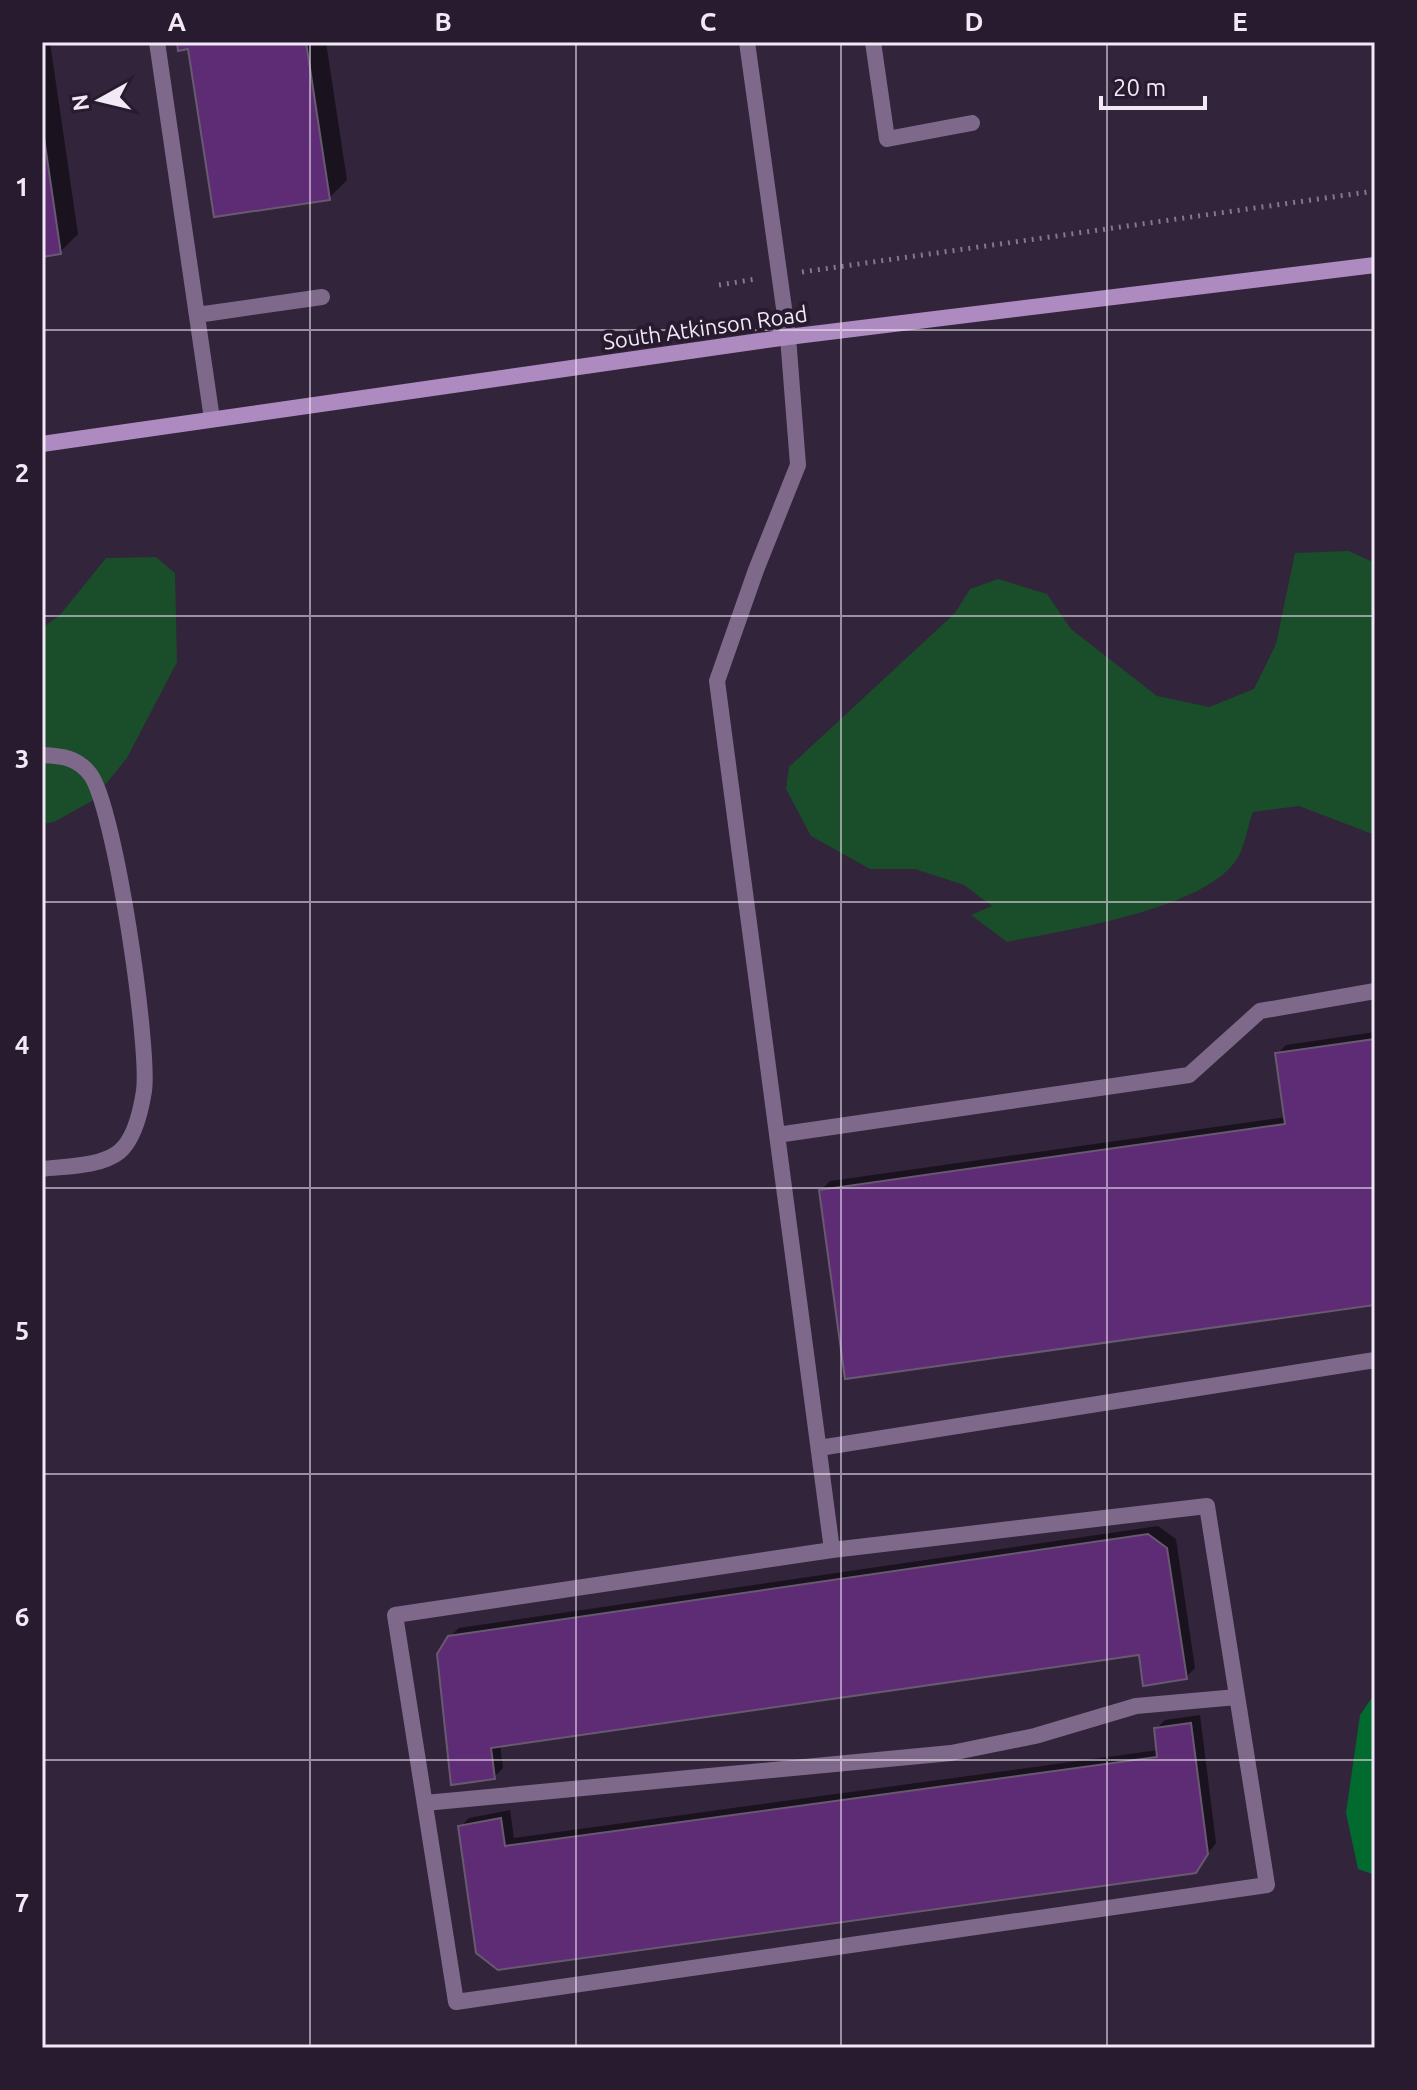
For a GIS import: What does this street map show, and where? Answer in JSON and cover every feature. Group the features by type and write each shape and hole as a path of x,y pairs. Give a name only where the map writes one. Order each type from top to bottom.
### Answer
{"main road":[{"name":"South Atkinson Road","path":"42,444 788,337 1375,265"}],"street":[{"path":"157,42 212,419"},
{"path":"747,42 788,337 798,465 756,570 717,681 832,1550"},
{"path":"873,42 887,139 972,123"},
{"path":"197,315 322,297"},
{"path":"42,755 69,756 83,765 101,794 115,848 145,1066 138,1120 119,1152 103,1160 42,1169"},
{"path":"777,1135 1189,1075 1260,1011 1375,991"},
{"path":"819,1448 1375,1360"},
{"path":"1207,1506 1267,1885 456,2002 395,1615 832,1550 1207,1506"},
{"path":"425,1803 951,1753 1035,1736 1136,1706 1237,1697"}],"path":[{"path":"828,268 1375,191"}],"shaded area":[{"path":"1349,551 1375,563 1375,835 1299,806 1253,812 1237,859 1220,877 1195,892 1131,915 1007,942 971,915 992,906 964,885 915,869 870,869 811,836 786,789 789,767 955,613 970,589 998,579 1047,594 1071,629 1157,696 1209,707 1254,689 1276,644 1295,553"},
{"path":"156,557 175,573 177,662 127,758 92,801 54,822 42,824 42,628 60,615 106,558"},
{"path":"1375,1693 1375,1875 1358,1869 1346,1813 1360,1715"}],"building":[{"path":"177,42 306,42 330,200 214,217 188,49 178,51"},
{"path":"42,124 61,254 42,257"},
{"path":"1375,1039 1375,1305 845,1379 819,1190 1285,1124 1275,1053"},
{"path":"1148,1534 1167,1548 1187,1679 1143,1686 1139,1655 491,1748 495,1779 451,1785 437,1654 448,1636"},
{"path":"1191,1723 1208,1854 1196,1873 498,1970 476,1953 458,1826 501,1818 505,1846 1157,1757 1154,1728"}]}
